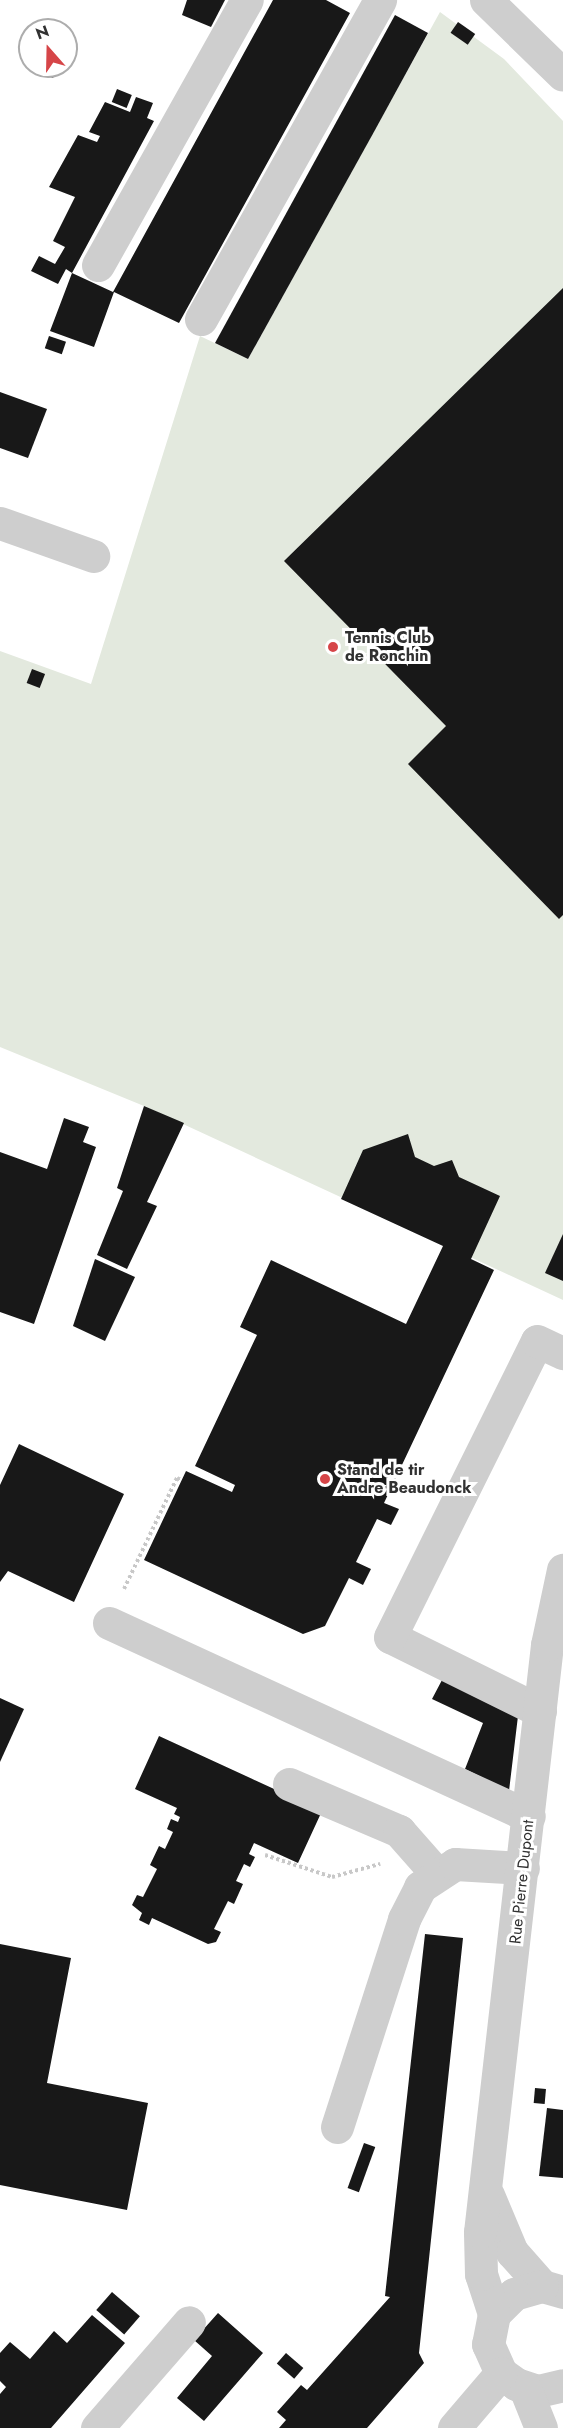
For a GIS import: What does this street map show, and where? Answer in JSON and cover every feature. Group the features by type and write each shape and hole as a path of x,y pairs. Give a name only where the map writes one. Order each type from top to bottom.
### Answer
{"street":[{"path":"98,265 247,0"},
{"path":"201,319 380,0"},
{"path":"486,0 563,75"},
{"path":"0,523 93,556"},
{"path":"540,1711 390,1637 537,1341 563,1353"},
{"name":"Rue Pierre Dupont","path":"494,2314 479,2260 488,2196 540,1711 563,1570"},
{"path":"108,1623 529,1816"},
{"path":"289,1784 399,1832 436,1873"},
{"path":"337,2127 410,1903 436,1873 474,1861 523,1868"},
{"name":"Rue Pierre Dupont","path":"488,2196 512,2252 552,2289"},
{"path":"541,2428 488,2344 494,2314 514,2294 552,2289"},
{"path":"97,2428 189,2322"},
{"path":"454,2428 513,2381 563,2385"}],"path":[{"path":"108,1623 177,1478 182,1480"}],"shaded area":[{"name":"Tennis Club de Ronchin","path":"440,12 504,59 563,121 563,1300 144,1106 0,1047 0,651 91,684 200,336 248,359"}],"building":[{"path":"187,0 225,0 211,27 182,15"},
{"path":"273,0 326,0 350,13 179,323 114,292 94,347 50,331 72,273 113,292"},
{"path":"395,15 428,33 375,130 248,359 215,343"},
{"path":"458,22 475,34 468,45 451,33"},
{"path":"117,89 132,95 127,108 112,102"},
{"path":"136,97 153,103 147,118 154,121 72,273 66,269 58,284 31,271 39,256 55,264 65,247 53,241 75,197 49,187 78,135 97,142 100,136 89,132 105,102 130,112"},
{"path":"563,288 563,915 559,919 408,764 446,726 284,561"},
{"path":"49,336 66,342 62,354 45,348"},
{"path":"0,392 47,409 28,458 0,448"},
{"path":"32,669 45,674 40,688 27,683"},
{"path":"144,1106 184,1123 147,1202 157,1206 127,1269 97,1255 123,1191 117,1188"},
{"path":"64,1118 89,1127 83,1142 96,1147 34,1324 0,1312 0,1152 47,1169"},
{"path":"408,1134 415,1157 434,1166 452,1160 459,1177 500,1196 471,1259 494,1270 384,1503 399,1509 391,1525 377,1519 356,1562 371,1569 363,1585 349,1578 325,1626 303,1634 144,1560 186,1471 232,1492 235,1485 195,1466 257,1335 240,1327 271,1260 406,1324 443,1246 341,1199 363,1150"},
{"path":"563,1234 563,1281 545,1273"},
{"path":"95,1259 135,1277 105,1341 73,1326"},
{"path":"19,1444 124,1494 74,1602 8,1571 0,1582 0,1485"},
{"path":"442,1680 518,1716 509,1791 465,1769 483,1723 432,1699"},
{"path":"0,1698 24,1709 0,1762"},
{"path":"159,1736 322,1811 298,1863 254,1843 249,1854 255,1857 250,1867 244,1864 236,1881 243,1884 234,1904 228,1901 214,1929 221,1932 216,1942 208,1944 152,1918 149,1925 139,1920 142,1913 132,1905 137,1895 143,1897 157,1869 150,1865 159,1846 165,1849 173,1832 167,1829 171,1819 178,1822 180,1817 174,1814 177,1808 135,1789"},
{"path":"425,1934 463,1938 419,2353 424,2363 367,2428 279,2428 286,2420 277,2412 301,2385 307,2390 390,2297 385,2296"},
{"path":"0,1944 71,1958 47,2083 148,2103 127,2210 0,2185"},
{"path":"535,2088 546,2089 545,2104 534,2103"},
{"path":"547,2108 563,2110 563,2178 539,2176"},
{"path":"364,2143 375,2147 359,2192 348,2188"},
{"path":"112,2292 140,2316 124,2334 96,2310"},
{"path":"218,2313 263,2353 204,2421 177,2398 212,2356 194,2340"},
{"path":"92,2315 125,2343 51,2428 0,2428 0,2394 6,2387 0,2381 0,2353 10,2342 30,2359 54,2331 67,2343"},
{"path":"286,2353 303,2368 294,2379 277,2364"}],"place":[{"name":"Tennis Club de Ronchin","path":"333,647"},
{"name":"Stand de tir Andre Beaudonck","path":"325,1479"}]}
